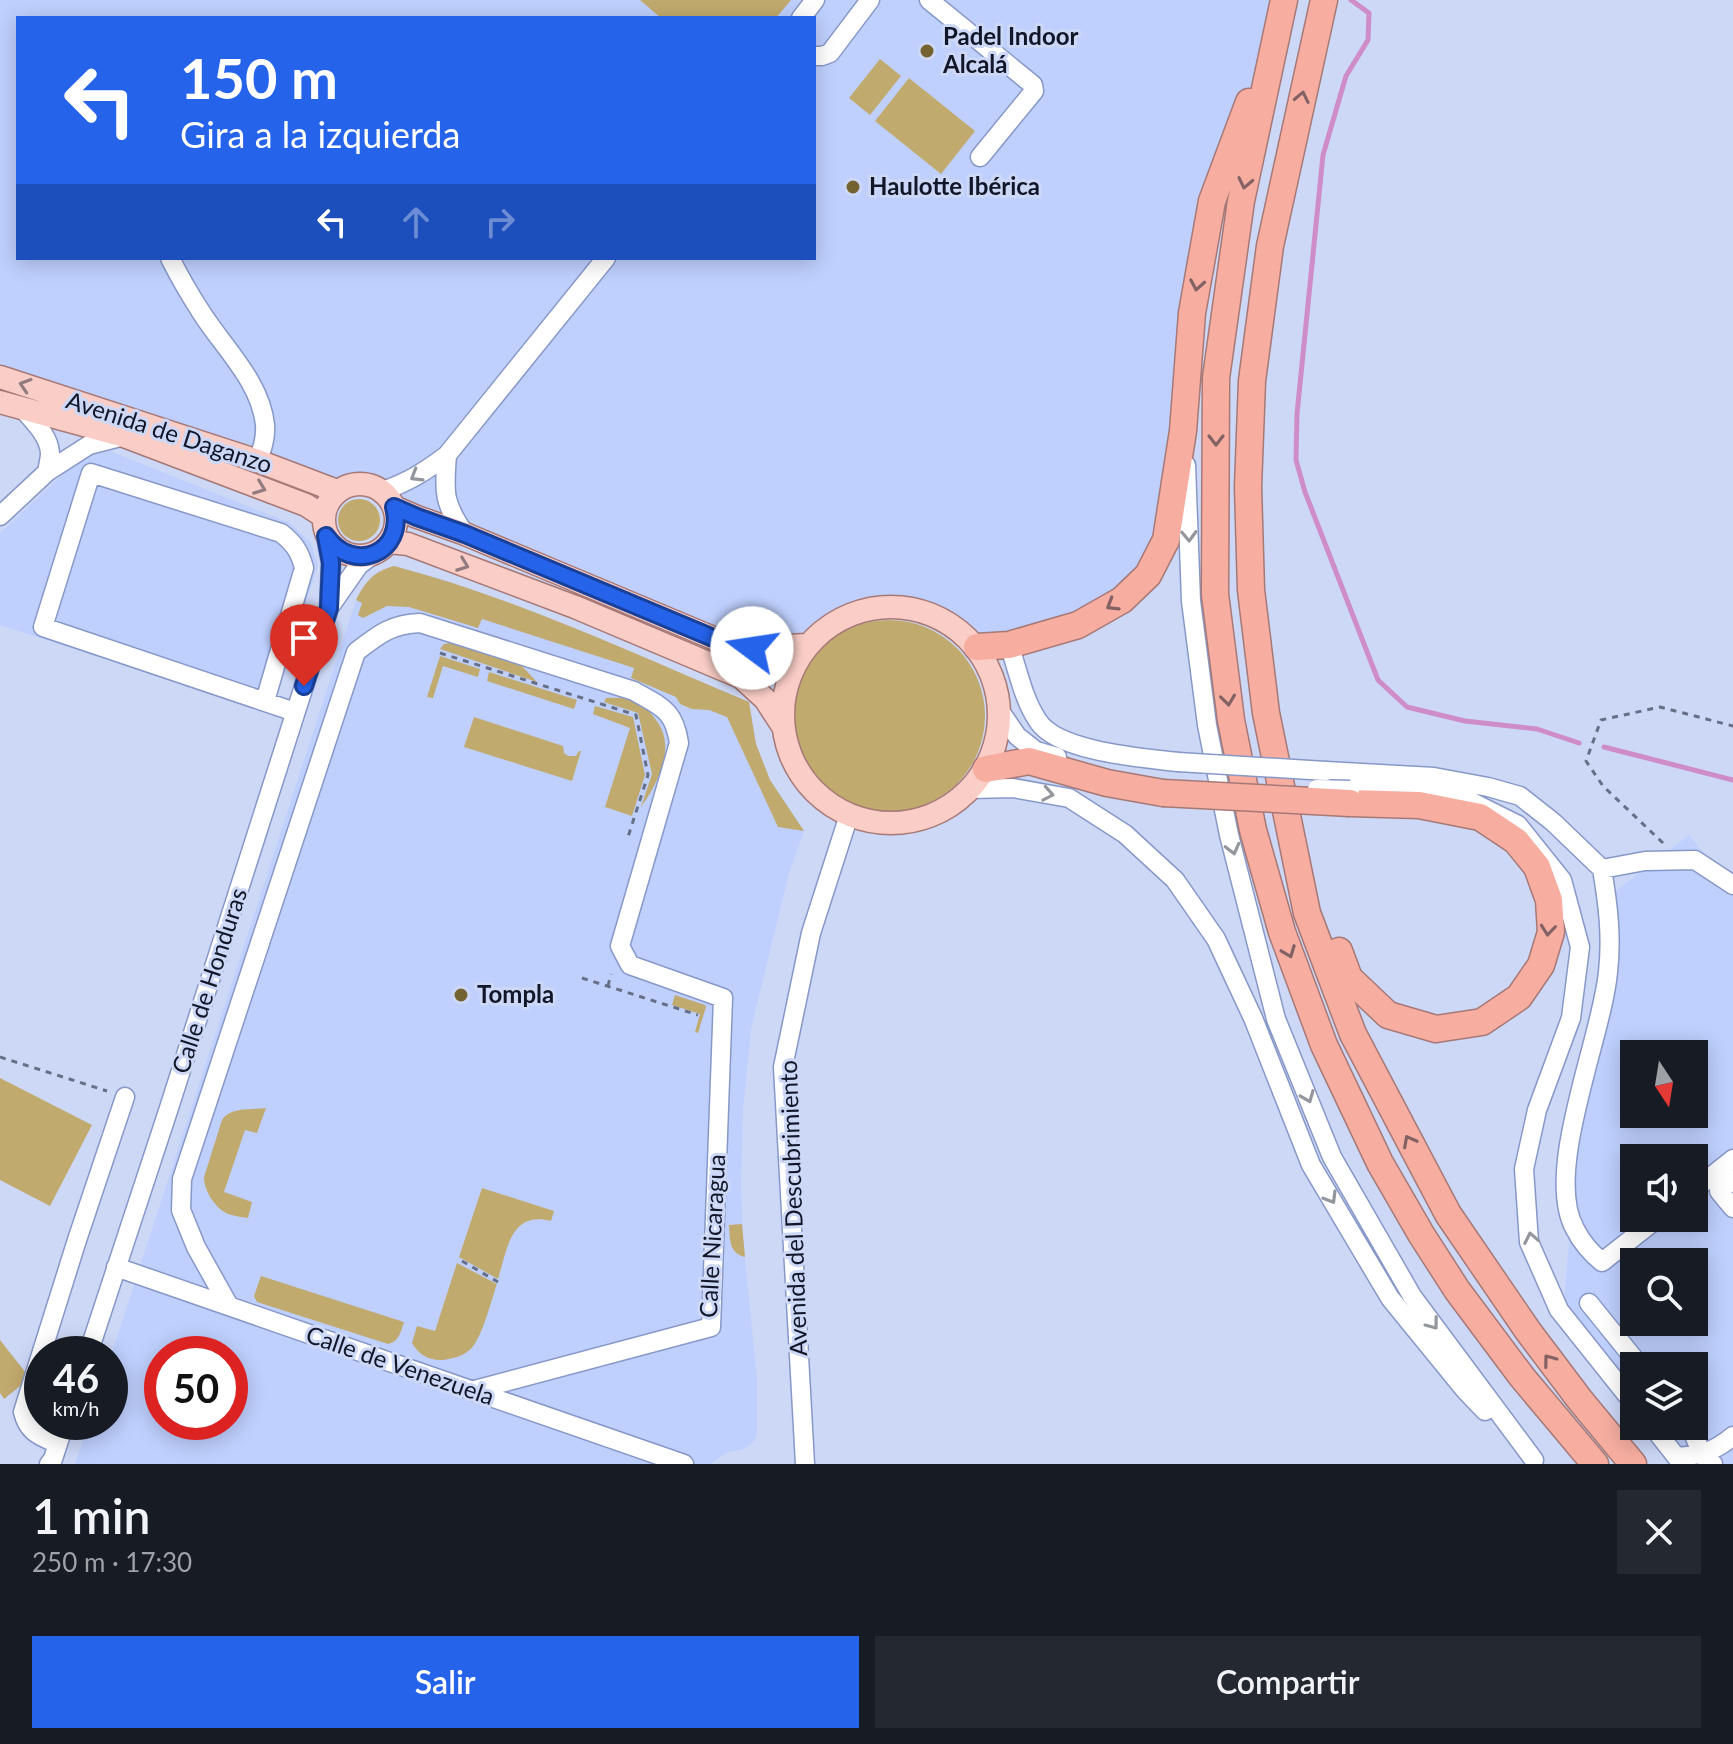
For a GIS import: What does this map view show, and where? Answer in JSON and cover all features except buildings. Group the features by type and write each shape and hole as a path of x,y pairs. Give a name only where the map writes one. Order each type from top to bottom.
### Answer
{"highway":[{"path":"1324,0 1270,246 1252,381 1248,487 1251,590 1266,713 1307,913 1353,1034 1448,1214 1528,1331 1633,1464"},
{"path":"977,647 1009,645 1078,625 1122,600 1148,575 1166,540 1183,431 1192,313 1212,201 1281,12"},
{"path":"1281,12 1241,201 1216,378 1215,594 1231,720 1253,830 1282,932 1324,1045 1380,1163 1457,1290 1522,1377 1595,1464"},
{"path":"978,779 1029,761 1107,783 1350,796 1480,817 1516,841 1537,867 1549,900 1551,932 1541,965 1519,997 1482,1022 1436,1029 1388,1015 1349,978 1291,827"},
{"path":"1580,1400 1651,1464"}],"main road":[{"name":"Avenida de Daganzo","path":"0,377 258,461 337,491"},
{"name":"Avenida de Daganzo","path":"11,405 124,436 306,505 325,526"},
{"path":"782,725 765,699 741,677 575,607 408,544 382,548 367,556 340,551 325,526 326,507 337,491 355,484 365,484 417,517 465,534 718,640 752,648 806,645"},
{"path":"382,548 396,526 388,499"},
{"path":"892,606 924,611 954,625 977,647 997,688 999,731 994,750 978,779 945,809 914,821 881,823 849,815 823,800 803,779 789,754 782,725 783,696 791,670 806,645 831,624 860,610 892,606"}],"street":[{"path":"803,16 815,0"},
{"path":"816,56 830,53 870,0"},
{"path":"929,0 1033,85 1034,91 980,157"},
{"path":"171,260 260,403 265,422 265,441 258,461"},
{"path":"388,499 405,483 447,455 604,260"},
{"path":"11,405 42,431 50,453 47,472"},
{"path":"1183,431 1191,601 1207,725 1229,835 1276,1019 1332,1157 1412,1296 1536,1462"},
{"path":"0,516 47,472 73,453 89,445 124,436"},
{"path":"447,455 444,487 447,504 465,534"},
{"path":"265,701 304,568 294,543 281,533 91,473 43,627 295,712"},
{"name":"Calle de Honduras","path":"94,1336 329,608 331,563 325,526"},
{"name":"Calle de Honduras","path":"329,608 359,565 382,548"},
{"name":"Calle Nicaragua","path":"229,1306 196,1247 181,1210 182,1179 356,652 374,638 402,624 420,623 634,691 667,710 676,727 679,743 620,946 630,965 723,998 711,1327 471,1391"},
{"path":"1009,645 1029,705 1039,724 1058,737 1091,749 1178,762 1434,777 1520,796 1553,822 1602,869 1610,919 1608,973 1600,1019 1577,1104 1565,1168 1568,1210 1574,1228 1602,1262 1640,1232"},
{"path":"1000,711 1017,736 1036,751 1164,788"},
{"path":"978,779 1069,798 1125,834 1175,880 1216,939 1253,1018 1311,1165 1390,1298 1465,1390 1536,1462"},
{"path":"1350,796 1416,792 1468,800 1518,825 1562,880 1580,947 1571,1018 1537,1110 1524,1169 1529,1242 1559,1310 1620,1386"},
{"name":"Avenida del Descubrimiento","path":"805,1464 783,1067 811,933 849,815"},
{"path":"1602,869 1645,861 1695,860 1733,885"},
{"path":"57,1458 26,1424 23,1412 125,1097"},
{"path":"1708,1179 1733,1159"},
{"path":"1733,1180 1719,1191 1733,1208"},
{"name":"Calle de Venezuela","path":"116,1267 684,1464"},
{"path":"1589,1303 1629,1352"},
{"path":"1663,1440 1680,1461 1707,1459 1733,1436"},
{"path":"1697,1440 1707,1459"}],"path":[{"path":"440,653 636,715 648,775 627,840"},
{"path":"1681,860 1603,786 1586,761 1601,720 1660,707 1733,726"},
{"path":"608,986 611,974"},
{"path":"582,978 698,1015"},
{"path":"0,1057 125,1097"},
{"path":"462,1261 498,1282"}],"shaded area":[{"path":"0,0 1284,0 1212,201 1166,540 1122,600 977,647 953,625 924,611 892,606 860,610 831,624 806,645 752,648 374,487 346,486 0,377"},
{"path":"640,0 791,0 778,16 659,16"},
{"path":"880,59 901,76 870,115 849,98"},
{"path":"909,78 975,131 941,174 875,121"},
{"path":"110,451 290,523 311,543 318,565 271,713 0,625 0,533 80,458"},
{"path":"359,499 374,505 380,520 374,535 359,541 344,535 338,520 344,505"},
{"path":"394,566 445,580 533,612 749,702 756,744 770,780 804,831 789,873 751,1029 743,1109 743,1240 757,1379 757,1433 754,1441 744,1449 728,1452 710,1464 75,1464 83,1440 128,1440 128,1336 117,1336 356,600 377,572"},
{"path":"394,566 529,610 749,702 756,744 770,780 804,831 778,827 727,717 680,704 676,697 631,678 634,668 482,619 478,628 409,607 387,606 363,618 358,615 362,603 356,600 363,588 376,574"},
{"path":"889,620 908,621 926,627 957,648 978,679 984,697 984,735 978,753 957,784 926,805 908,811 889,812 870,811 852,805 821,784 800,753 794,735 793,716 794,697 800,679 821,648 852,627 870,621"},
{"path":"451,643 521,665 537,682 440,649 444,644"},
{"path":"440,656 480,669 478,677 443,666 433,698 427,697"},
{"path":"489,672 577,700 574,709 487,681"},
{"path":"606,698 625,698 638,703 651,714 662,731 665,742 663,765 641,807 652,774 638,713 604,702"},
{"path":"595,706 633,717 645,775 632,816 605,807 630,728 593,714"},
{"path":"474,717 563,746 568,756 576,756 581,751 572,781 464,747"},
{"path":"1689,835 1733,890 1733,1464 1695,1464 1676,1440 1708,1440 1708,1352 1620,1352 1620,1370 1564,1300 1569,1242 1560,1167 1603,970 1601,902"},
{"path":"675,995 705,1005 698,1033 695,1032 700,1014 672,1005"},
{"path":"0,1078 92,1125 50,1206 0,1180"},
{"path":"266,1108 257,1133 245,1130 224,1192 252,1202 248,1218 228,1214 211,1198 204,1177 222,1120 235,1111"},
{"path":"482,1188 554,1211 551,1221 527,1221 512,1235 498,1279 459,1257"},
{"path":"742,1224 745,1257 731,1245 729,1225"},
{"path":"457,1263 497,1284 481,1331 472,1347 455,1358 429,1358 412,1343 417,1326 435,1331"},
{"path":"261,1276 404,1322 401,1332 395,1341 388,1344 257,1302 254,1296"},
{"path":"0,1340 24,1370 24,1383 4,1399 0,1393"}],"waterway":[{"path":"1351,0 1369,13 1368,40 1346,76 1323,155 1297,414 1296,460 1305,492 1378,680 1407,707 1465,721 1537,729 1579,743"},
{"path":"1604,747 1733,780"}],"place":[{"name":"Padel Indoor Alcalá","path":"927,51"},
{"name":"Haulotte Ibérica","path":"853,187"},
{"name":"Tompla","path":"461,995"}],"route":[{"path":"304,686 329,608 331,563 326,536 340,551 349,555 358,557 375,553 394,534 394,507 718,640 752,648"}]}
